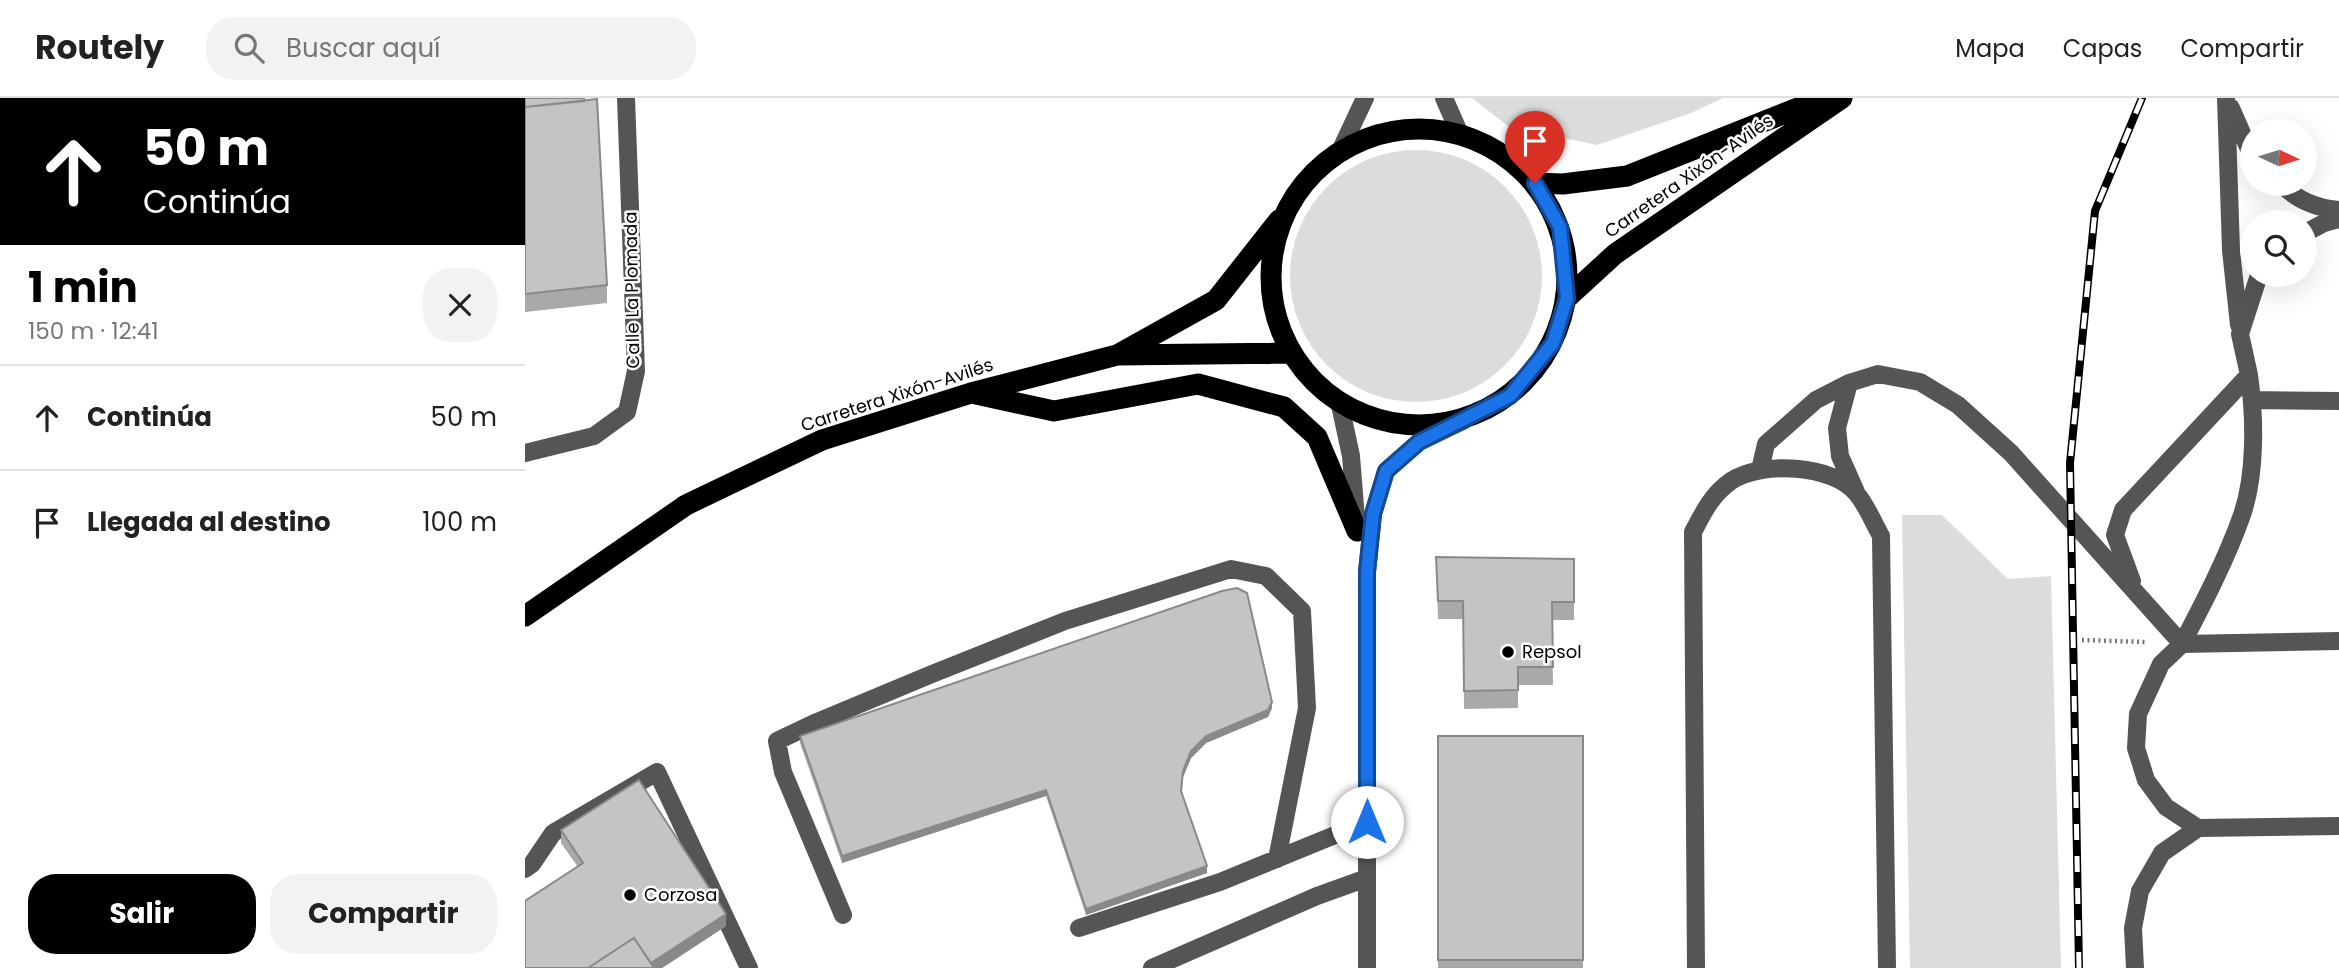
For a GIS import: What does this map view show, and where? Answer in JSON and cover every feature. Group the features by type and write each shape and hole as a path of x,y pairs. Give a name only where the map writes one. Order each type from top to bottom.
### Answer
{"highway":[{"name":"Carretera Xixón-Avilés","path":"1535,183 1563,184 1627,176 1823,98"},
{"name":"Carretera Xixón-Avilés","path":"1567,298 1615,254 1842,98"},
{"path":"1281,218 1269,285 1289,353 1340,405 1374,421 1423,427 1463,421 1510,396 1553,343 1567,298 1560,227 1535,183 1499,150 1459,132 1406,127 1342,148"},
{"name":"Carretera Xixón-Avilés","path":"1117,355 1216,300 1281,218 1342,148"},
{"name":"Carretera Xixón-Avilés","path":"525,616 686,505 822,440 971,393 1117,355 1289,353"},
{"path":"971,393 1054,411 1198,384 1284,407 1317,437 1357,531"}],"street":[{"name":"Calle La Plomada","path":"525,453 594,436 628,412 636,371 626,98"},
{"path":"1342,148 1365,98"},
{"path":"1444,98 1459,132"},
{"path":"2226,98 2240,129"},
{"path":"2199,828 2166,807 2146,780 2136,748 2138,713 2147,691 2161,664 2182,643 2217,577 2243,513 2252,458 2253,400 2240,334 2231,250 2226,98"},
{"path":"2297,196 2317,208 2339,210"},
{"path":"2317,227 2339,219"},
{"path":"2240,334 2255,287"},
{"path":"1760,470 1766,444 1816,400 1849,383 1878,374 1920,382 1958,405 2011,453 2182,643 2339,641"},
{"path":"2136,592 2115,535 2123,510 2249,375"},
{"path":"1849,383 1837,428 1840,456 1856,492 1881,536 1887,968"},
{"path":"2253,400 2339,401"},
{"path":"1340,405 1351,456 1357,531 1367,572"},
{"path":"1367,968 1367,572 1373,514 1386,471 1419,442 1463,421"},
{"path":"1696,968 1693,532 1710,501 1732,481 1760,470 1791,469 1828,473 1856,492"},
{"path":"843,915 783,772 777,741 906,684 1065,621 1231,569 1266,576 1302,611 1307,709 1277,859"},
{"path":"525,869 533,864 553,834 657,772 749,968"},
{"path":"1079,928 1220,882 1367,822"},
{"path":"2135,968 2133,928 2140,891 2162,853 2199,828 2339,826"},
{"path":"1152,968 1317,896 1367,878"}],"path":[{"path":"2082,640 2182,643"}],"shaded area":[{"path":"1472,98 1723,98 1691,113 1597,145 1508,126"},
{"path":"1416,150 1441,153 1464,160 1486,171 1505,187 1521,206 1532,228 1539,251 1542,276 1539,301 1532,324 1521,346 1505,365 1486,381 1464,392 1441,399 1416,402 1391,399 1368,392 1346,381 1327,365 1311,346 1300,324 1293,301 1290,276 1293,251 1300,228 1311,206 1327,187 1346,171 1368,160 1391,153"},
{"path":"1902,515 1942,515 2008,579 2051,576 2061,968 1910,968"}],"building":[{"path":"525,98 584,98 584,101 525,107"},
{"path":"597,99 607,285 525,294 525,107"},
{"name":"Repsol","path":"1436,557 1574,559 1574,602 1552,602 1553,667 1518,667 1518,690 1464,691 1463,601 1438,601"},
{"path":"1237,588 1247,593 1272,702 1268,710 1206,736 1191,751 1183,771 1181,791 1207,866 1086,909 1046,790 842,856 800,736"},
{"path":"1438,736 1583,736 1583,960 1438,960"},
{"name":"Corzosa","path":"639,780 726,914 651,963 634,938 588,968 525,968 525,901 583,863 561,830"},
{"path":"634,938 654,968 588,968"}],"railway":[{"path":"2079,968 2070,463 2095,211 2142,98"}],"place":[{"name":"Repsol","path":"1508,652"},
{"name":"Corzosa","path":"630,895"}],"route":[{"path":"1367,822 1367,572 1373,514 1386,471 1419,442 1510,396 1553,343 1567,298 1560,227 1535,183"}]}
